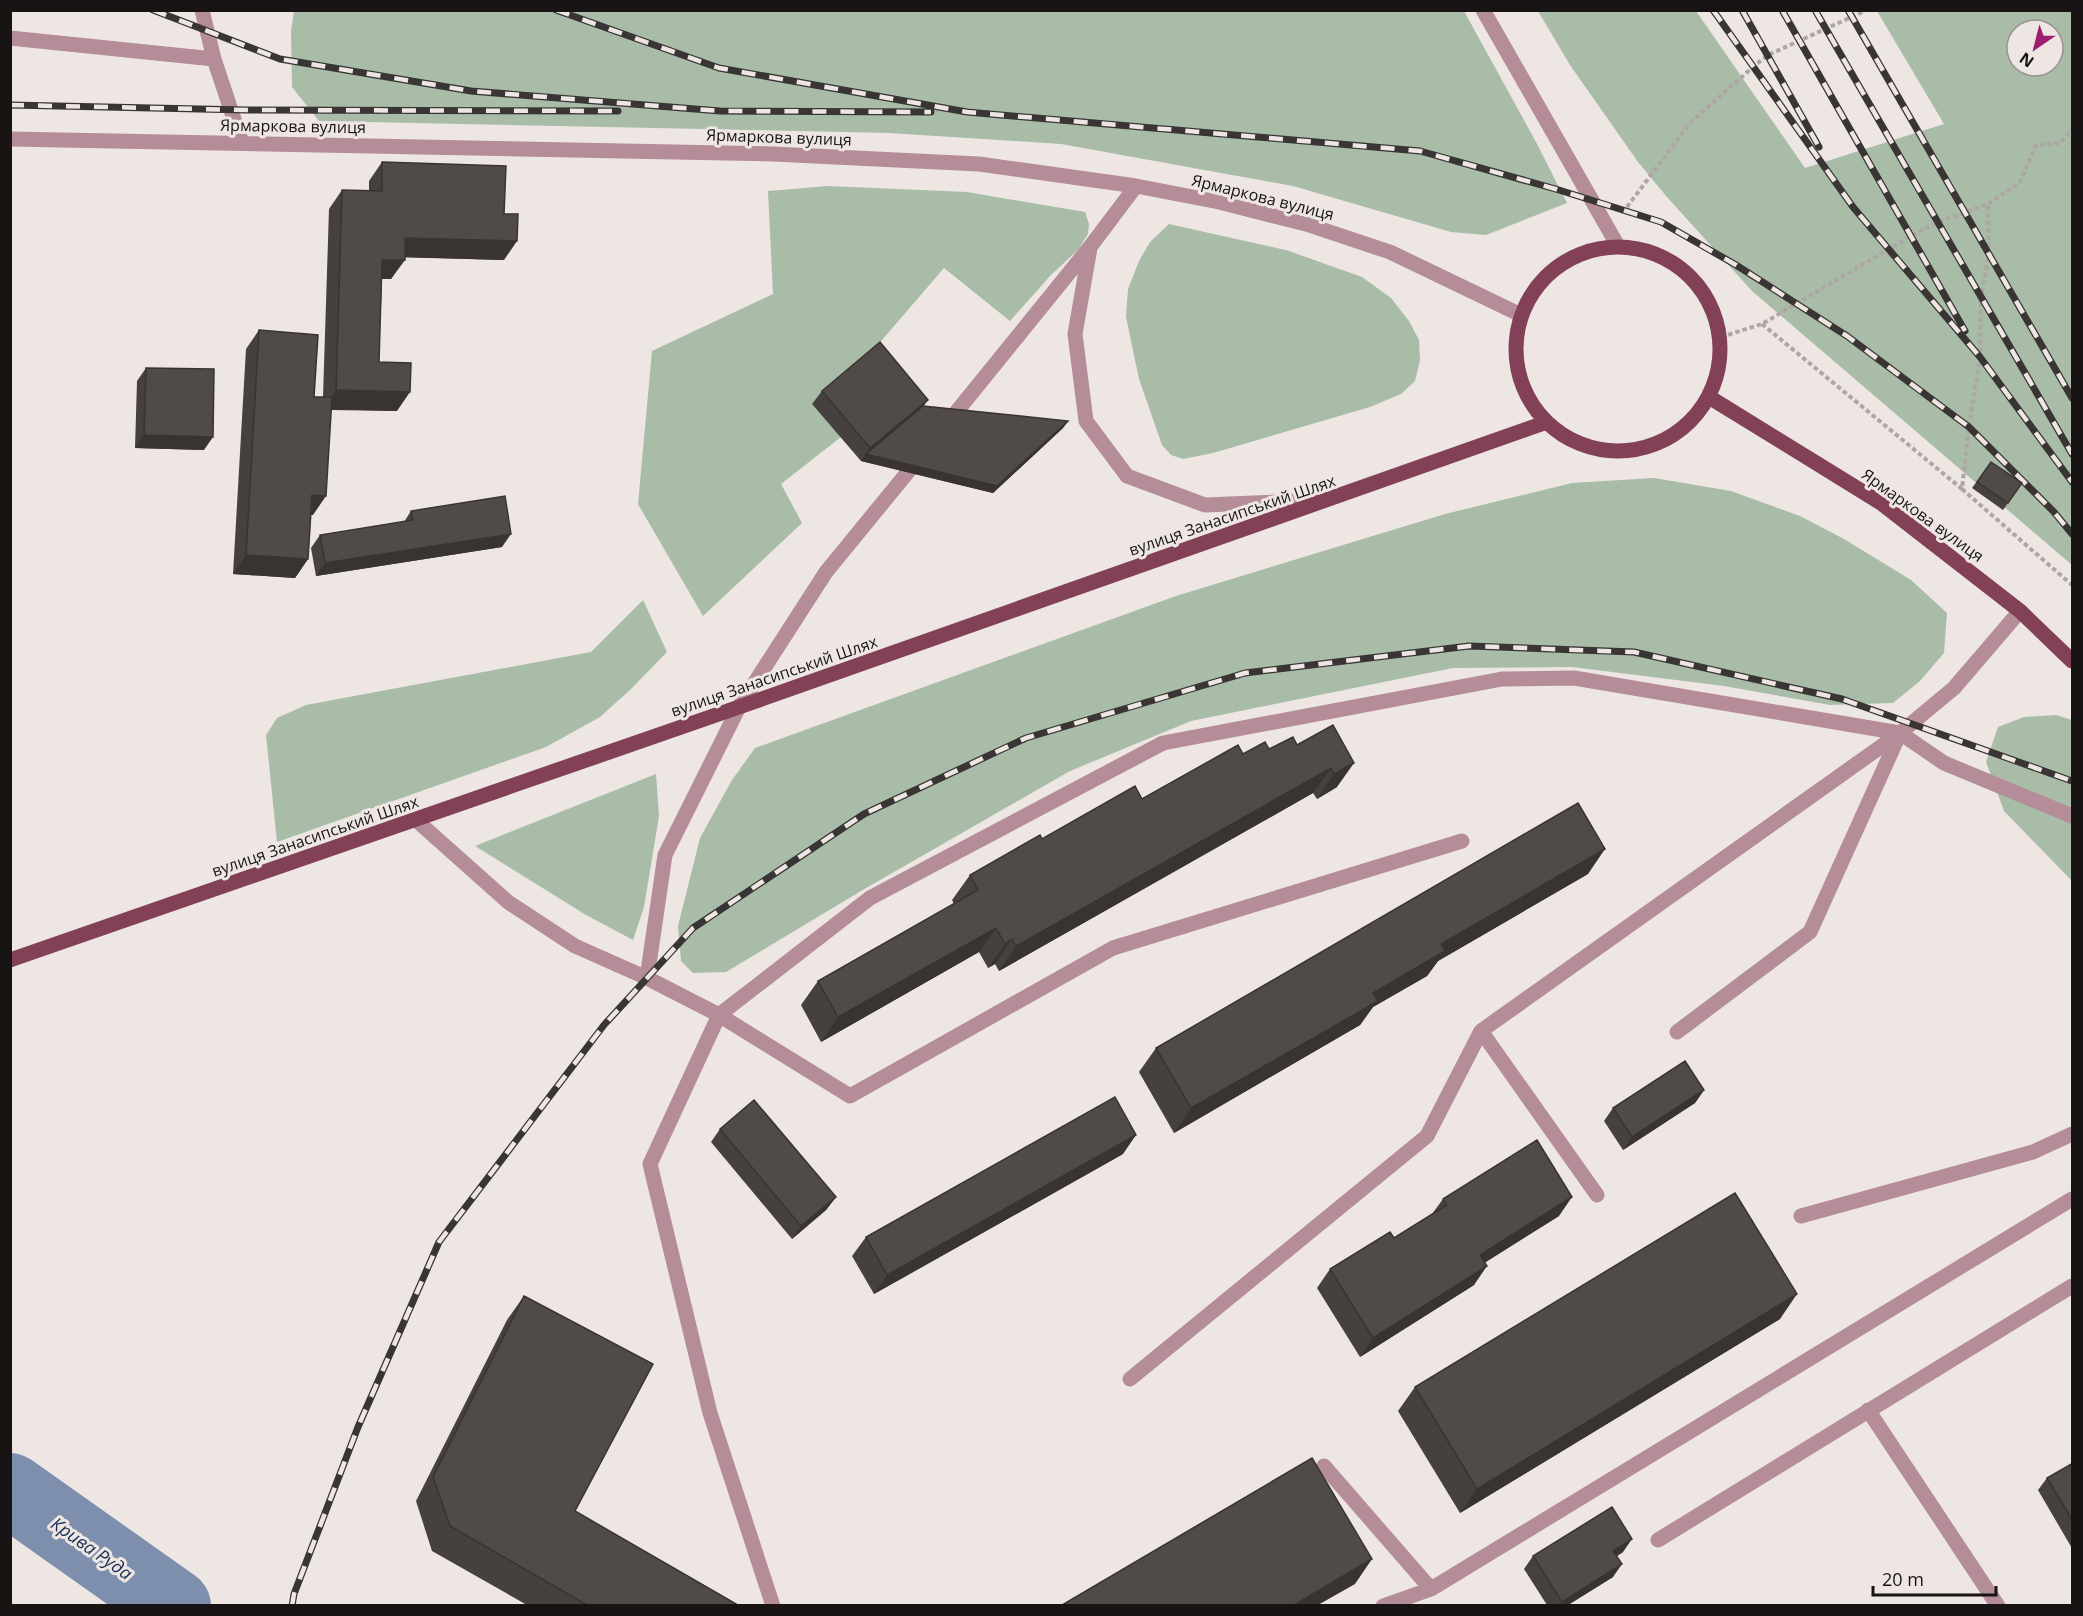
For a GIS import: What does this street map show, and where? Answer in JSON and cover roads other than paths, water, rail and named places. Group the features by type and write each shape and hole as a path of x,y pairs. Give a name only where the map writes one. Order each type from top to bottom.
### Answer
{"main road":[{"path":"1615,239 1667,258 1688,273 1704,292 1715,313 1720,337 1721,361 1715,385 1709,397 1687,425 1668,439 1645,448 1621,452 1597,449 1573,441 1547,422 1536,410 1524,389 1517,365 1516,339 1521,315 1533,292 1549,273 1570,258 1615,239"},
{"name":"Ярмаркова вулиця","path":"1709,397 1881,503 2020,611 2073,661"},
{"name":"вулиця Занасипський Шлях","path":"10,960 739,707 1547,422"}],"street":[{"path":"201,10 214,59 242,143"},
{"path":"1483,10 1615,239"},
{"path":"10,38 214,59"},
{"name":"Ярмаркова вулиця","path":"10,139 773,154 979,164 1136,186 1219,202 1306,224 1390,252 1521,315"},
{"path":"647,978 665,855 739,707 826,572 1090,247 1136,186"},
{"path":"1090,247 1075,334 1086,421 1127,476 1205,505 1328,500"},
{"path":"1130,1379 1427,1136 1481,1031 1900,733 1954,688 2020,611"},
{"path":"773,1605 710,1413 650,1164 719,1015 870,898 1163,743 1502,679 1574,678 1900,733 1944,763 2073,816"},
{"path":"1677,1032 1810,932 1900,733"},
{"path":"416,820 508,902 574,946 647,978 719,1015 850,1096 1113,948 1462,841"},
{"path":"1481,1031 1598,1195"},
{"path":"1801,1216 2032,1152 2073,1134"},
{"path":"1383,1605 1431,1589 2073,1199"},
{"path":"1658,1540 2073,1286"},
{"path":"1868,1410 1998,1605"},
{"path":"1324,1466 1431,1589"}],"waterway":[{"name":"Крива Руда","path":"10,1490 174,1606"}],"railway":[{"path":"153,10 280,59 471,91 720,111 931,112"},
{"path":"556,10 719,68 967,112 1420,151 1559,190 1661,222 1736,265 1847,336 1969,427 2054,512 2072,534"},
{"path":"1713,10 1853,207 1980,357 2072,482"},
{"path":"1742,10 1819,147"},
{"path":"1782,10 1965,331"},
{"path":"1815,10 2072,454"},
{"path":"1848,10 2072,398"},
{"path":"10,105 247,110 618,111"},
{"path":"292,1606 294,1594 358,1427 439,1242 604,1025 693,928 864,814 1026,738 1245,673 1469,646 1634,652 1842,699 2072,781"}]}
